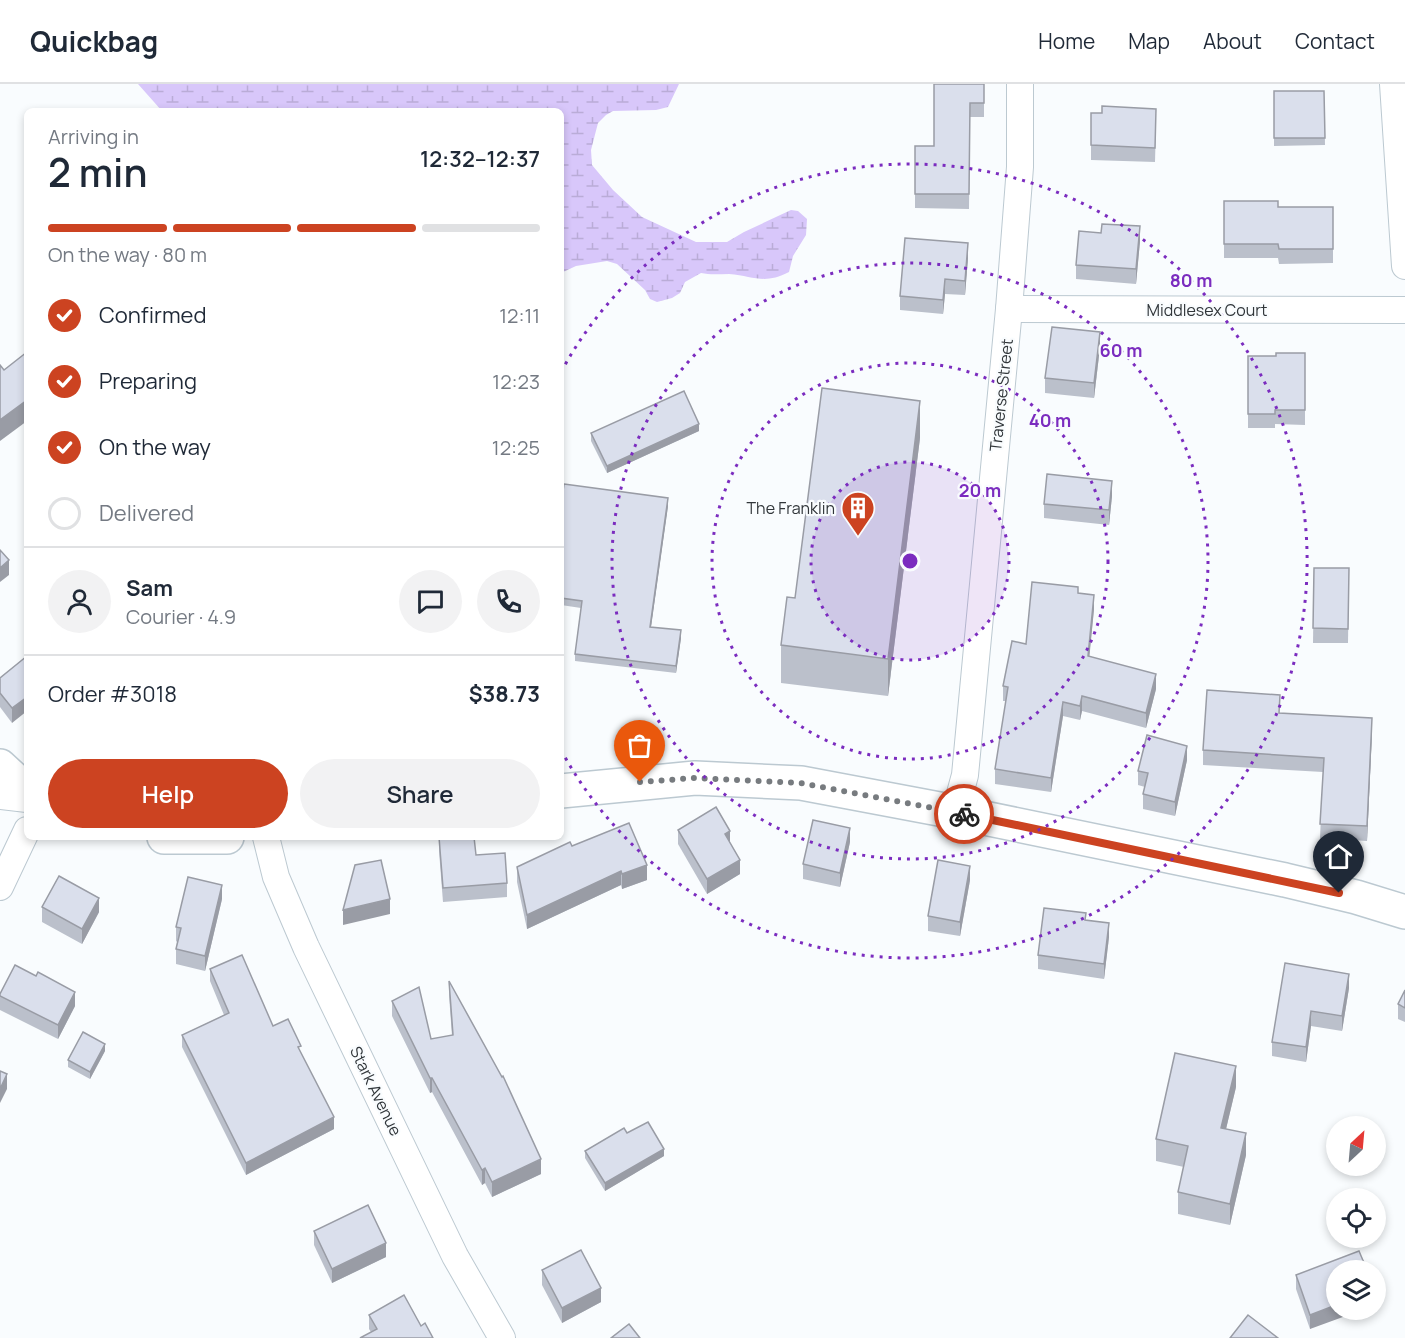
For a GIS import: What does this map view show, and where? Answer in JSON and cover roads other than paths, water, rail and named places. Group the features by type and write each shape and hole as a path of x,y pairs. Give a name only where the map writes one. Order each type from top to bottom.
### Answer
{"main road":[{"path":"0,766 24,788"},
{"path":"564,791 695,778 762,780 834,788 1285,880 1356,897 1405,912"}],"street":[{"name":"Traverse Street","path":"955,812 965,775 1009,309 1020,167 1020,84"},
{"path":"1394,84 1405,266"},
{"name":"Middlesex Court","path":"1009,309 1405,310"},
{"path":"0,796 24,799"},
{"path":"0,887 24,836"},
{"name":"Stark Avenue","path":"267,840 276,877 306,947 455,1257 502,1338"}],"place":[{"name":"The Franklin","path":"858,537"}]}
